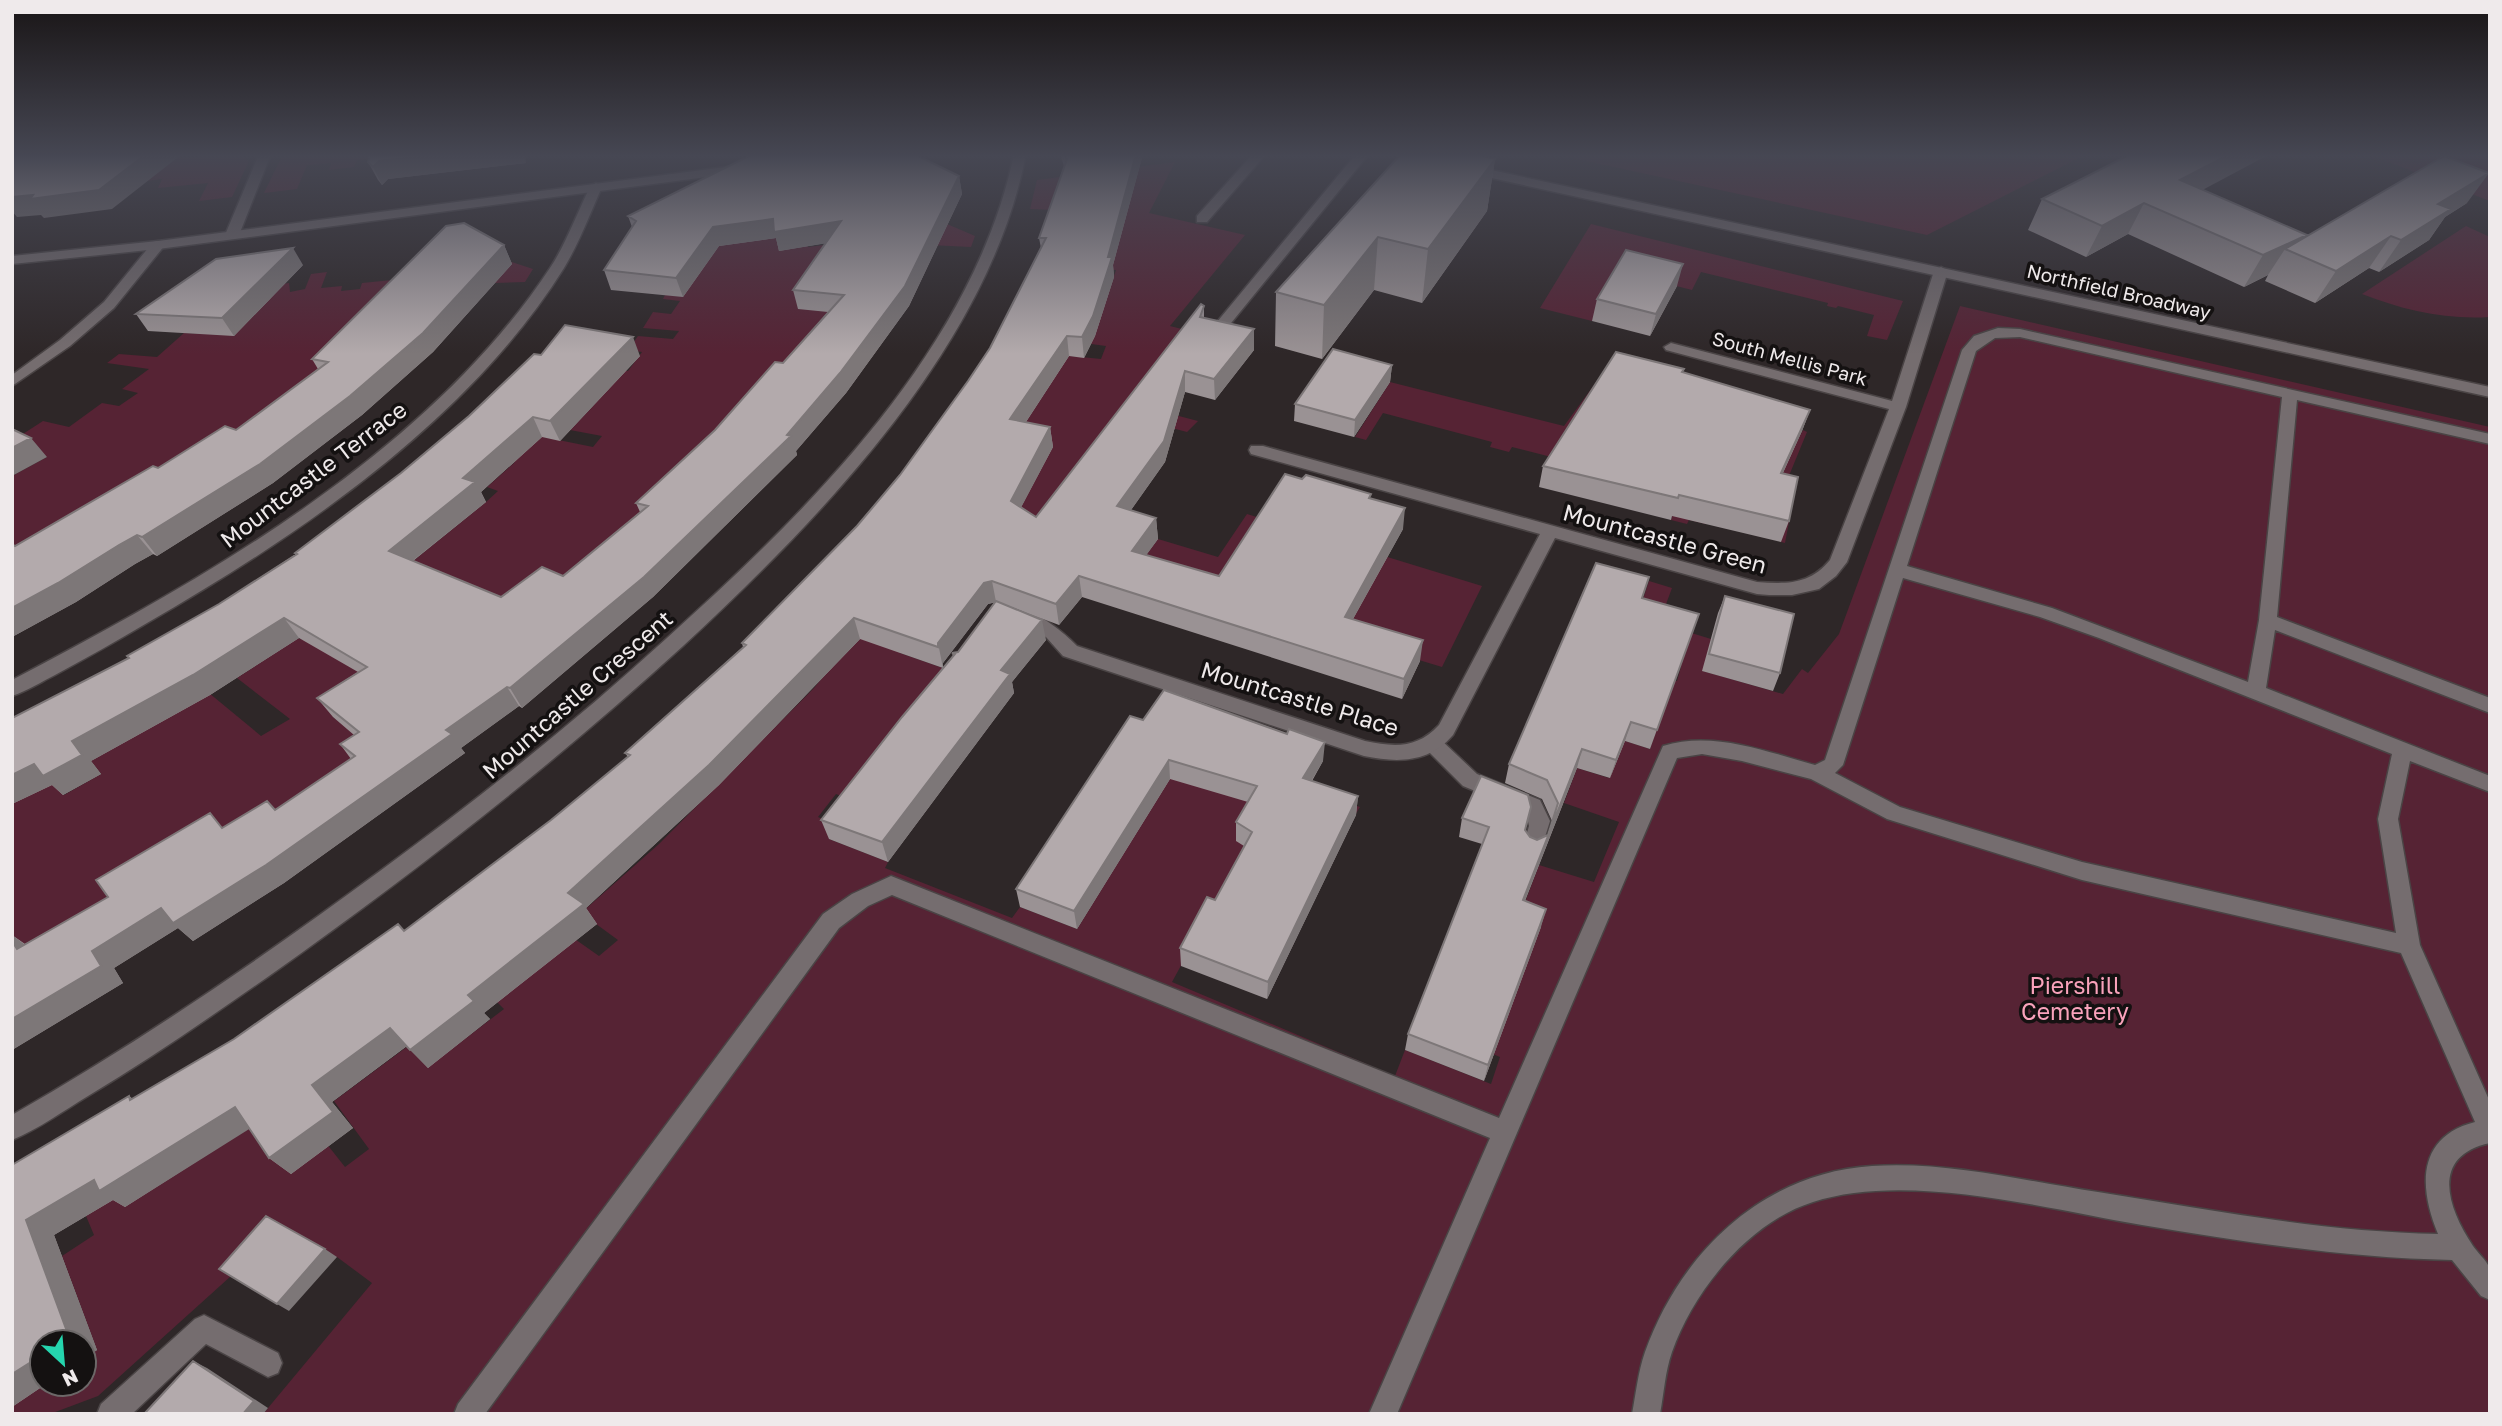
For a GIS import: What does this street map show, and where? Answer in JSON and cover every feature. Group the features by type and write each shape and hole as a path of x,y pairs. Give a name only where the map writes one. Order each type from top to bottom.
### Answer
{"street":[{"path":"232,235 238,221"},
{"path":"12,260 158,245 342,221"},
{"name":"Mountcastle Terrace","path":"12,689 122,630 222,569 353,478 424,419 499,346 542,294 583,221"},
{"name":"Mountcastle Crescent","path":"12,1128 71,1095 220,997 399,871 502,792 623,691 761,562 863,449 939,345 971,291 1001,221"},
{"path":"1222,325 1308,221"},
{"name":"Northfield Broadway","path":"1709,221 2490,391"},
{"path":"12,382 65,343 109,305 158,245"},
{"name":"Mountcastle Green","path":"1256,450 1757,588 1783,590 1805,587 1829,575 1838,562 1898,407 1941,271"},
{"path":"1817,773 1833,765 1969,350 1976,340 1984,335 2006,331 2020,333 2490,439"},
{"name":"South Mellis Park","path":"1671,347 1898,407"},
{"path":"2256,691 2268,620 2290,395"},
{"path":"1533,847 1541,826 1539,814 1533,806 1471,780 1433,744 1446,730 1550,531"},
{"path":"1898,570 2046,612 2256,691 2490,784"},
{"name":"Mountcastle Place","path":"995,610 1052,632 1070,651 1364,748 1392,755 1408,754 1433,744"},
{"path":"2268,620 2490,705"},
{"path":"1383,1414 1670,751 1702,746 1742,753 1817,773 1894,813 2082,871 2409,945"},
{"path":"2402,751 2388,819 2409,945 2490,1130 2463,1138 2444,1155 2435,1180 2440,1211 2457,1247 2490,1287"},
{"path":"468,1414 831,921 860,900 891,885 1504,1132"},
{"path":"1646,1414 1658,1353 1676,1311 1717,1254 1740,1232 1785,1200 1812,1189 1848,1182 1924,1177 2281,1233 2383,1245 2457,1247"},
{"path":"111,1414 204,1328 268,1363"}],"green space":[{"path":"911,221 939,221 975,236 971,247 888,243 845,314 678,533 333,717 376,750 128,915 12,957 12,803 53,782 64,795 101,774 91,761 209,693 261,736 290,719 237,678 298,638 303,640 402,570 486,502 498,491 487,487 514,463 529,434 593,447 602,436 570,430 594,405 603,368 628,371 642,352 628,350 638,336 673,339 679,331 643,328 653,312 671,314 680,301 663,299 682,261 735,237 807,238 808,247 824,245 822,231"},
{"name":"Piershill Cemetery","path":"1123,221 1182,221 1245,235 1170,326 1253,347 1195,336 1156,410 1198,421 1187,432 1145,421 1068,475 1056,492 1082,499 1009,532 900,653 960,674 857,802 836,794 818,817 839,826 829,839 888,862 885,868 1012,918 1020,907 1077,929 1185,754 1260,774 1360,807 1355,815 1202,927 1172,982 1395,1076 1405,1050 1491,1084 1500,1057 1471,1045 1539,865 1594,882 1619,822 1564,803 1577,768 1609,778 1535,712 1650,749 1656,731 1591,715 1610,663 1677,681 1681,667 1647,658 1637,617 1649,581 1672,588 1659,623 1711,639 1703,671 1783,694 1802,669 1808,673 1839,634 1960,306 2490,427 2490,1414 263,1414 372,1283 337,1257 241,1267 98,1396 98,1328 89,1328 62,1256 94,1235 86,1216 120,1195 125,1206 253,1126 307,1119 345,1167 369,1149 334,1101 408,1046 428,1067 504,1009 484,989 572,937 599,956 618,940 581,913 659,844 814,688 1019,432 1048,388 1061,355 1101,359 1106,346 1091,344 1116,270 1096,269"},
{"path":"1860,221 1956,221 1927,235"},
{"path":"1591,224 1903,301 1887,340 1867,336 1874,315 1827,306 1828,303 1701,272 1692,290 1621,272 1592,321 1540,308"},
{"path":"2466,226 2490,237 2490,317 2424,313 2362,294"},
{"path":"503,259 533,269 525,282 432,285 363,360 12,574 12,476 47,457 12,441 43,421 69,427 102,403 119,406 138,393 122,389 149,369 107,363 119,354 157,357 184,333 234,335 273,285 289,283 290,292 305,289 311,274 327,272 321,288 342,286 341,291 360,289 362,283 402,279"},
{"path":"1605,370 1793,449 1803,430 1807,432 1786,483 1796,486 1785,543 1781,542 1787,511 1715,494 1706,524 1689,520 1687,524 1671,520 1680,490 1512,447 1509,452 1490,447 1492,442 1383,413 1366,440 1355,437 1390,382 1564,426"},
{"path":"1247,514 1482,586 1442,667 1343,637 1196,632 1138,565 1158,539 1218,557"},
{"name":"Piershill Cemetery","path":"28,1396 28,1398 93,1398 50,1414 12,1414 12,1406"}],"building":[{"path":"636,221 761,221 713,227 676,278 604,270"},
{"path":"773,221 937,221 905,286 840,373 787,435 791,436 644,577 510,688 507,687 446,730 452,734 266,865 173,923 161,908 92,951 101,966 12,1019 12,941 17,949 108,897 96,880 210,813 222,828 267,801 275,810 355,756 340,744 359,732 317,698 367,667 284,618 193,675 72,741 82,755 43,776 34,764 12,775 12,718 129,658 127,656 219,604 297,554 295,553 401,473 469,416 534,354 541,355 565,325 633,337 550,421 533,417 463,478 475,482 389,551 501,597 542,567 563,576 648,506 636,503 715,430 775,362 783,363 844,295 793,290 841,221 774,232"},
{"path":"1045,221 1118,221 1108,257 1112,257 1093,316 1082,337 1067,336 1010,419 1050,427 1011,501 1036,517 1201,304 1204,306 1200,317 1254,329 1214,379 1185,371 1164,441 1117,506 1156,518 1132,551 1219,576 1285,474 1302,479 1306,475 1371,494 1369,498 1405,508 1345,617 1423,640 1404,679 1079,576 1056,604 992,581 984,583 938,643 938,647 854,618 709,765 568,893 584,904 468,995 474,1001 410,1050 390,1028 312,1085 333,1112 269,1158 235,1107 99,1191 94,1180 26,1220 66,1328 28,1328 28,1364 12,1374 12,1165 129,1096 130,1100 234,1039 398,924 404,931 551,820 630,755 625,753 746,645 742,643 857,526 900,475 990,348 1046,238 1039,238"},
{"path":"1341,221 1449,221 1428,249 1378,237 1324,305 1276,292"},
{"path":"2090,221 2112,221 2102,226"},
{"path":"2184,221 2274,221 2307,235 2263,255"},
{"path":"2334,221 2432,221 2401,240 2391,236 2336,271 2285,249"},
{"path":"464,223 504,245 423,333 350,396 260,464 142,537 137,535 12,608 12,544 15,546 153,466 158,468 225,426 236,430 328,362 312,359 446,226"},
{"path":"293,248 222,318 136,314 216,259"},
{"path":"1626,250 1683,264 1656,314 1597,299"},
{"path":"1333,349 1392,365 1355,420 1295,404"},
{"path":"1616,352 1684,369 1682,372 1810,410 1781,473 1798,477 1789,521 1543,466"},
{"path":"12,429 31,438 12,448"},
{"path":"1596,563 1649,577 1642,598 1699,614 1657,730 1631,722 1616,760 1582,749 1523,900 1546,909 1488,1065 1408,1034 1489,827 1462,818 1481,776 1528,795 1531,807 1525,830 1530,837 1537,840 1548,835 1558,803 1547,780 1509,764"},
{"path":"1725,596 1794,614 1780,673 1709,654"},
{"path":"996,601 1042,620 1001,670 1010,674 882,842 821,820 955,654 952,653 958,652"},
{"path":"1164,690 1287,734 1289,729 1325,742 1303,778 1358,796 1268,982 1180,948 1207,897 1215,900 1252,832 1236,822 1257,786 1169,760 1074,911 1016,889 1130,716 1143,720"},
{"path":"266,1216 325,1249 277,1304 219,1269"},
{"path":"193,1361 254,1401 243,1414 144,1414"}]}
